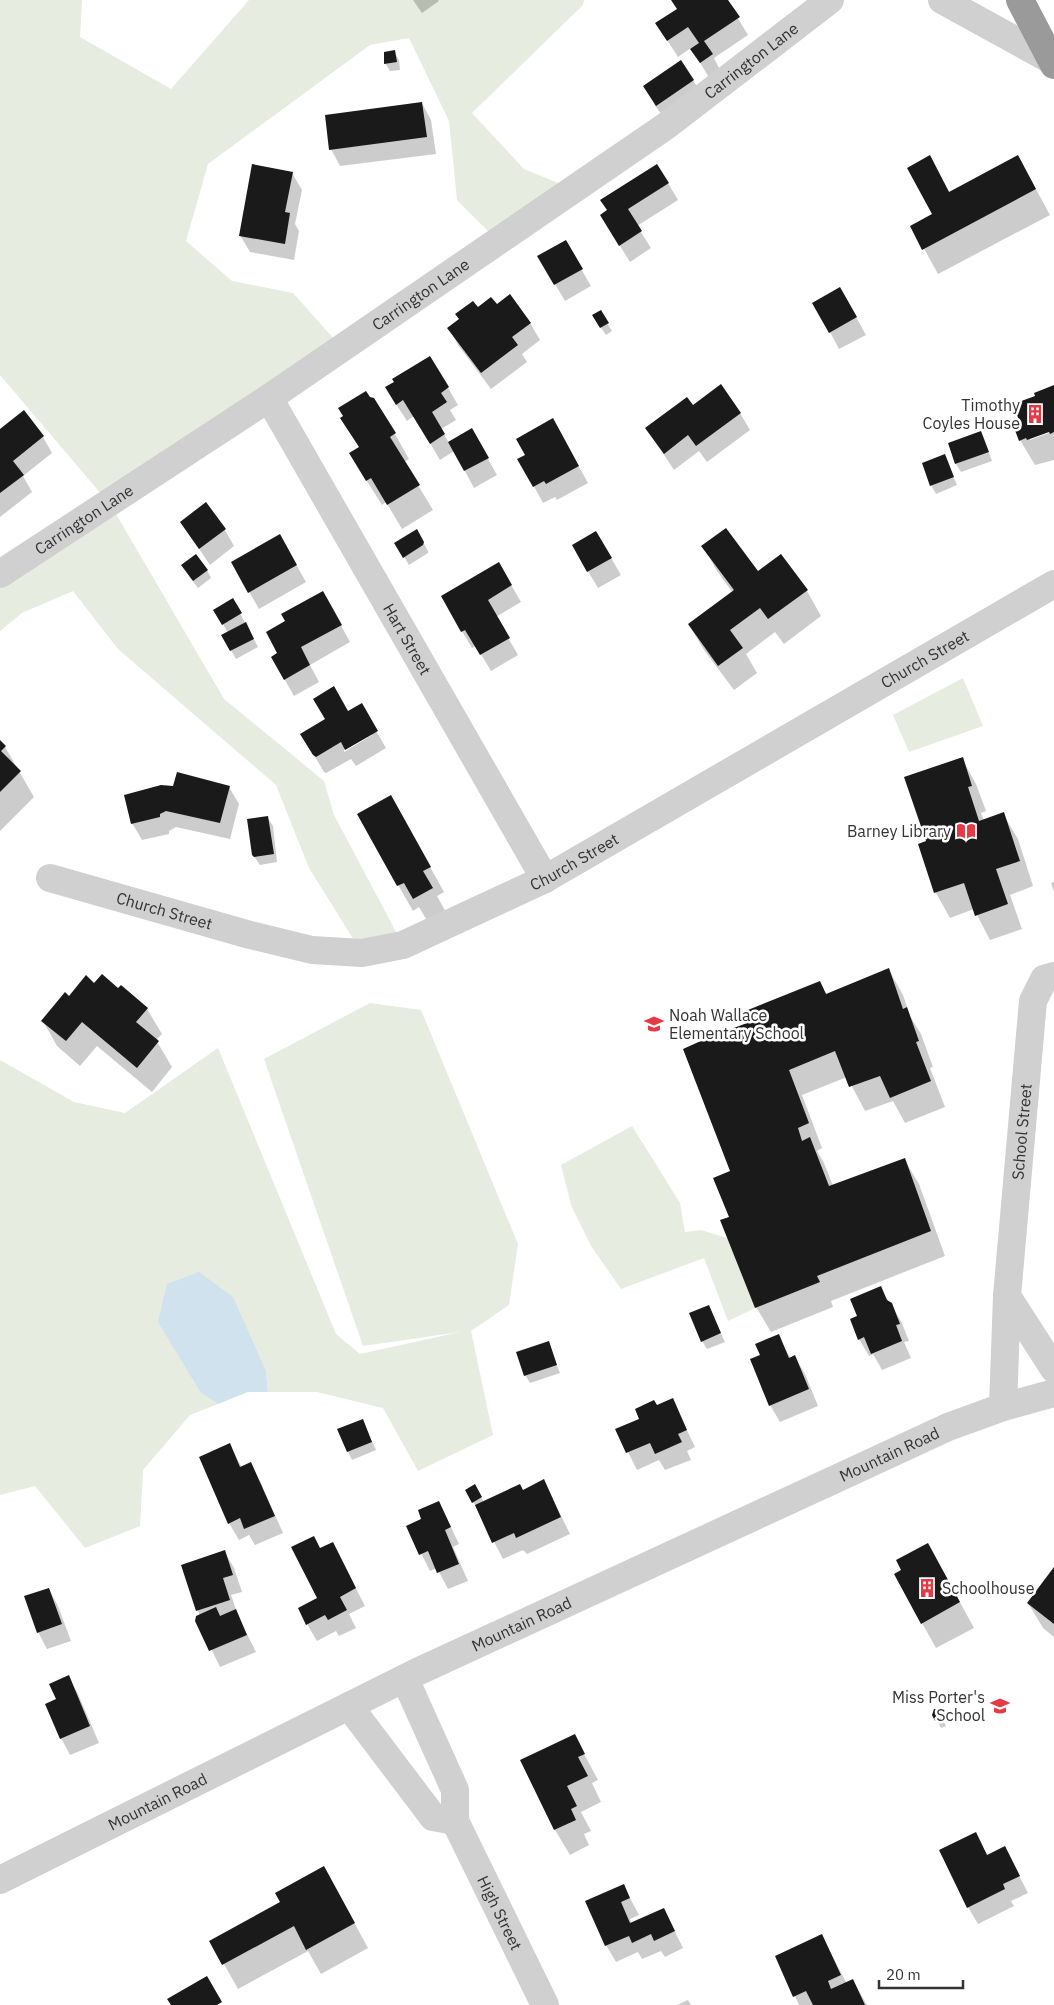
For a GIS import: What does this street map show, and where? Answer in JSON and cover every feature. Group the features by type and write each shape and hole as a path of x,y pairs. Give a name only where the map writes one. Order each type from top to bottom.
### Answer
{"highway":[{"path":"1020,0 1053,62"}],"street":[{"name":"Carrington Lane","path":"0,574 268,398 666,126 830,0"},
{"path":"942,0 1053,62"},
{"name":"Hart Street","path":"268,398 545,879"},
{"name":"Church Street","path":"50,878 250,935 312,950 362,953 403,945 545,879 1054,584"},
{"name":"School Street","path":"1003,1407 1007,1296 1033,1001 1044,979 1054,976"},
{"path":"1007,1296 1054,1369"},
{"name":"Mountain Road","path":"0,1880 405,1678 948,1427 1003,1407 1054,1393"},
{"name":"High Street","path":"405,1678 455,1790 455,1821 545,2005"},
{"path":"350,1706 433,1817 455,1821"}],"shaded area":[{"path":"0,0 82,0 80,37 171,89 249,0 584,0 583,5 472,113 524,169 573,189 498,241 457,200 449,121 409,38 370,45 208,164 186,241 232,281 293,293 342,348 109,502 224,699 324,781 334,815 403,945 362,953 309,868 276,785 118,649 73,591 22,613 0,631 0,574 108,502 0,375"},
{"path":"963,678 983,726 909,752 893,715"},
{"path":"370,1003 421,1010 518,1244 509,1305 471,1331 493,1435 418,1471 383,1408 317,1392 268,1392 266,1371 201,1393 218,1404 190,1415 143,1470 140,1526 85,1548 35,1486 0,1495 0,1060 74,1102 125,1113 218,1048 336,1334 360,1354 460,1332 363,1346 264,1059"},
{"path":"632,1126 680,1203 685,1232 701,1230 727,1238 755,1308 728,1321 704,1258 621,1289 591,1246 571,1205 561,1165"}],"water":[{"path":"199,1272 233,1297 266,1371 268,1392 248,1392 218,1404 201,1393 158,1322 167,1284"}],"building":[{"path":"671,0 728,0 740,17 704,41 713,54 700,63 690,49 699,43 688,27 667,41 655,23 677,9"},
{"path":"395,50 397,62 384,64 384,52"},
{"path":"681,60 694,80 656,106 643,86"},
{"path":"422,102 427,137 329,150 325,115"},
{"path":"930,155 949,192 1018,155 1036,189 922,250 910,226 932,214 907,168"},
{"path":"252,164 293,172 285,212 290,213 285,244 239,236"},
{"path":"657,164 669,183 628,209 642,231 619,246 600,215 607,210 600,200"},
{"path":"566,240 583,269 554,285 537,256"},
{"path":"840,287 857,317 829,333 812,303"},
{"path":"510,294 531,323 512,337 518,345 481,373 447,328 459,319 455,314 473,301 478,307 491,297 497,304"},
{"path":"601,310 609,323 600,328 592,315"},
{"path":"430,356 449,387 441,393 447,402 432,412 445,434 430,444 403,400 396,405 385,387 394,382 392,379"},
{"path":"721,384 741,413 696,446 688,435 664,454 645,428 687,397 693,405"},
{"name":"Timothy Coyles House","path":"1054,385 1054,432 1019,441 1013,425 1020,423 1013,404 1035,396 1034,393"},
{"path":"366,391 370,397 374,398 396,433 390,437 420,485 387,505 371,478 366,481 349,453 359,447 340,418 343,416 338,408"},
{"path":"24,410 44,436 13,461 24,475 0,493 0,429"},
{"path":"553,418 579,466 546,484 544,481 533,487 517,459 525,455 516,439"},
{"path":"472,428 489,458 464,471 448,442"},
{"path":"981,431 989,452 955,464 948,443"},
{"path":"945,454 954,477 930,486 922,463"},
{"path":"206,502 226,529 199,549 180,522"},
{"path":"726,528 758,571 781,554 808,590 768,619 760,608 730,630 743,648 718,666 688,624 734,590 701,546"},
{"path":"417,529 424,542 423,545 403,558 394,543"},
{"path":"596,531 612,558 587,572 572,545"},
{"path":"280,534 297,565 248,593 231,562"},
{"path":"196,554 208,570 193,581 181,565"},
{"path":"499,562 512,585 488,600 510,638 480,655 465,630 461,632 441,596"},
{"path":"323,591 342,625 301,647 310,665 284,680 271,657 277,653 266,632 285,621 281,614"},
{"path":"233,598 242,613 222,625 213,610"},
{"path":"246,622 254,639 230,651 221,635"},
{"path":"334,686 348,711 362,703 378,731 345,750 341,742 316,757 300,734 325,719 313,699"},
{"path":"0,740 6,746 1,751 21,771 0,792"},
{"name":"Barney Library","path":"963,757 972,786 968,787 979,821 1004,812 1020,861 996,869 1008,904 975,916 964,883 934,893 918,844 926,841 904,777"},
{"path":"177,772 230,786 220,823 166,811 160,814 160,817 131,824 124,795 161,785 173,786"},
{"path":"391,795 431,867 423,871 433,888 413,899 404,883 397,886 357,814"},
{"path":"268,816 274,854 254,857 252,855 247,819"},
{"path":"889,968 903,1009 907,1007 919,1041 916,1042 931,1081 890,1098 880,1076 849,1087 835,1051 789,1070 809,1123 798,1128 802,1141 810,1137 829,1186 905,1158 931,1231 817,1276 820,1282 755,1308 720,1220 729,1217 713,1178 730,1171 683,1049 725,1030 727,1034 731,1032 731,1029 747,1023 743,1012 820,981 826,994"},
{"path":"102,974 118,988 121,985 148,1008 136,1022 159,1041 137,1068 82,1022 66,1041 41,1021 65,992 69,996 86,975 94,983"},
{"path":"881,1286 887,1300 892,1303 900,1324 896,1325 902,1341 871,1354 864,1337 858,1340 850,1319 857,1316 850,1299"},
{"path":"709,1305 721,1333 701,1342 689,1313"},
{"path":"779,1334 789,1358 795,1355 809,1389 769,1406 750,1359 760,1355 755,1344"},
{"path":"549,1341 557,1365 524,1376 516,1352"},
{"path":"673,1398 687,1430 678,1434 682,1442 655,1454 650,1443 626,1453 615,1429 639,1419 635,1409 654,1400 657,1405"},
{"path":"363,1419 372,1442 347,1452 337,1429"},
{"path":"230,1443 240,1467 251,1462 275,1516 244,1529 240,1518 228,1524 199,1457"},
{"path":"544,1479 561,1517 516,1538 514,1533 492,1543 475,1505 520,1484 523,1490"},
{"path":"475,1484 482,1497 472,1503 465,1490"},
{"path":"439,1501 451,1527 445,1530 459,1564 437,1573 428,1551 419,1555 406,1526 421,1519 418,1510"},
{"path":"314,1536 320,1548 333,1542 356,1588 340,1597 347,1610 328,1620 325,1615 306,1625 298,1608 317,1598 291,1547"},
{"name":"Schoolhouse","path":"928,1543 960,1602 921,1624 894,1574 901,1570 896,1560"},
{"path":"225,1550 233,1575 223,1578 230,1600 196,1611 181,1565"},
{"path":"1054,1567 1054,1624 1027,1603"},
{"path":"49,1588 62,1624 37,1633 24,1596"},
{"path":"216,1607 220,1616 236,1609 247,1635 209,1651 195,1621 196,1616"},
{"path":"69,1675 90,1726 60,1739 45,1704 56,1699 49,1684"},
{"path":"934,1709 939,1709 942,1718 935,1721 932,1715"},
{"path":"575,1734 585,1754 578,1757 588,1776 567,1786 577,1806 571,1809 576,1820 554,1830 520,1760"},
{"path":"976,1832 987,1855 1005,1846 1020,1876 1003,1884 1005,1889 967,1908 939,1850"},
{"path":"324,1866 355,1923 306,1950 294,1926 222,1965 209,1941 280,1902 275,1893"},
{"path":"624,1884 630,1898 621,1902 630,1923 664,1908 675,1931 654,1941 651,1934 632,1943 629,1936 605,1946 585,1901"},
{"path":"822,1934 841,1975 828,1981 831,1989 853,1979 865,2005 813,2005 806,1991 793,1997 775,1956"},
{"path":"207,1976 222,2002 217,2005 171,2005 167,1999"}],"place":[{"name":"Timothy Coyles House","path":"1035,414"},
{"name":"Barney Library","path":"966,831"},
{"name":"Noah Wallace Elementary School","path":"654,1024"},
{"name":"Schoolhouse","path":"927,1588"},
{"name":"Miss Porter's School","path":"1000,1706"}]}
